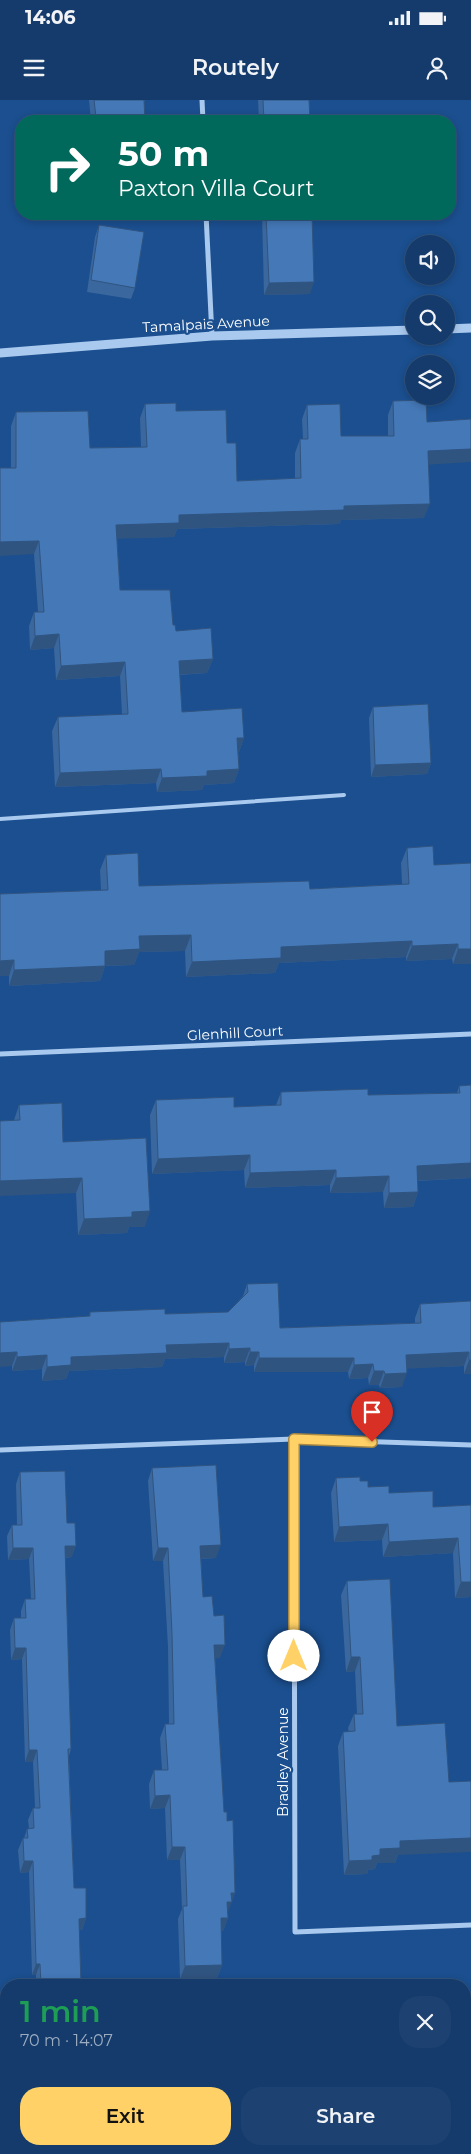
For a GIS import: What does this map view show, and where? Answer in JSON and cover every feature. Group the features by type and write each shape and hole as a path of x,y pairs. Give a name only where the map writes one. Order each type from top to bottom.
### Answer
{"street":[{"path":"202,100 202,115"},
{"path":"206,220 212,336"},
{"path":"455,329 471,328"},
{"name":"Tamalpais Avenue","path":"0,353 212,336 405,330"},
{"name":"Glenhill Court","path":"0,1054 471,1034"},
{"path":"0,1450 294,1439 471,1445"},
{"name":"Bradley Avenue","path":"294,1439 295,1932 471,1925"}],"lane":[{"path":"0,818 344,795"}],"building":[{"path":"94,100 144,100 145,115 96,115"},
{"path":"263,100 309,100 310,115 264,115"},
{"path":"266,220 312,220 314,282 269,283"},
{"path":"99,225 144,232 135,288 91,280"},
{"path":"393,401 405,401 405,405 426,405 427,422 471,419 471,449 428,451 430,504 344,506 344,510 179,515 179,523 116,525 120,590 170,590 173,625 175,625 176,631 211,628 213,659 179,661 182,712 242,708 244,738 237,738 239,769 207,771 207,776 162,778 161,769 60,773 58,717 128,714 125,662 61,666 59,634 35,636 34,612 44,612 39,541 0,542 0,468 16,468 16,412 88,411 90,448 147,447 145,404 176,403 176,411 226,410 227,443 236,443 237,481 301,478 300,439 308,439 307,405 340,404 341,436 394,436"},
{"path":"428,704 431,763 375,765 373,707"},
{"path":"433,846 434,865 471,863 471,949 458,949 458,944 412,946 412,941 281,947 281,958 192,962 191,935 139,936 140,949 105,951 105,966 14,970 14,960 0,961 0,894 108,890 106,855 138,853 139,886 309,881 310,889 409,884 407,848"},
{"path":"471,1085 471,1163 417,1166 418,1192 389,1193 389,1176 336,1178 336,1170 250,1173 250,1155 158,1159 156,1100 234,1097 234,1107 281,1105 281,1092 368,1089 368,1095 460,1093 459,1086"},
{"path":"62,1103 63,1142 146,1138 150,1211 132,1212 132,1217 84,1219 82,1178 0,1181 0,1121 20,1120 19,1105"},
{"path":"278,1283 280,1328 421,1323 420,1304 471,1301 471,1360 469,1360 469,1352 406,1355 407,1373 385,1374 384,1371 374,1371 373,1364 354,1365 354,1358 259,1358 259,1352 250,1352 250,1348 229,1349 229,1343 166,1345 167,1353 71,1357 71,1365 47,1367 47,1355 17,1357 17,1352 0,1353 0,1322 90,1316 90,1312 165,1309 165,1314 228,1312 248,1292 247,1284"},
{"path":"216,1465 221,1545 200,1546 203,1597 212,1596 214,1616 224,1615 225,1645 214,1645 224,1812 227,1812 227,1821 233,1820 235,1893 231,1893 232,1902 227,1902 228,1918 221,1918 222,1965 185,1966 183,1906 187,1906 185,1847 172,1847 170,1795 155,1796 154,1770 168,1770 165,1724 174,1724 168,1548 158,1548 152,1468"},
{"path":"65,1471 67,1523 75,1523 76,1546 65,1546 71,1749 68,1749 74,1888 86,1888 86,1918 79,1919 81,1979 41,1979 40,1964 36,1964 33,1861 24,1861 23,1838 28,1838 27,1829 34,1828 33,1808 40,1808 37,1750 29,1750 26,1648 15,1648 14,1618 26,1618 25,1599 35,1599 33,1548 13,1548 12,1525 22,1525 20,1472"},
{"path":"360,1477 360,1481 368,1481 368,1487 389,1486 389,1493 433,1491 433,1507 471,1505 471,1582 461,1582 458,1538 389,1542 388,1524 339,1527 336,1478"},
{"path":"390,1579 397,1726 445,1723 449,1782 471,1781 471,1838 400,1841 400,1848 380,1849 380,1855 372,1856 372,1860 349,1861 343,1732 355,1731 354,1714 363,1714 360,1657 351,1657 347,1581"}],"route":[{"path":"294,1656 294,1439 372,1442"}]}
